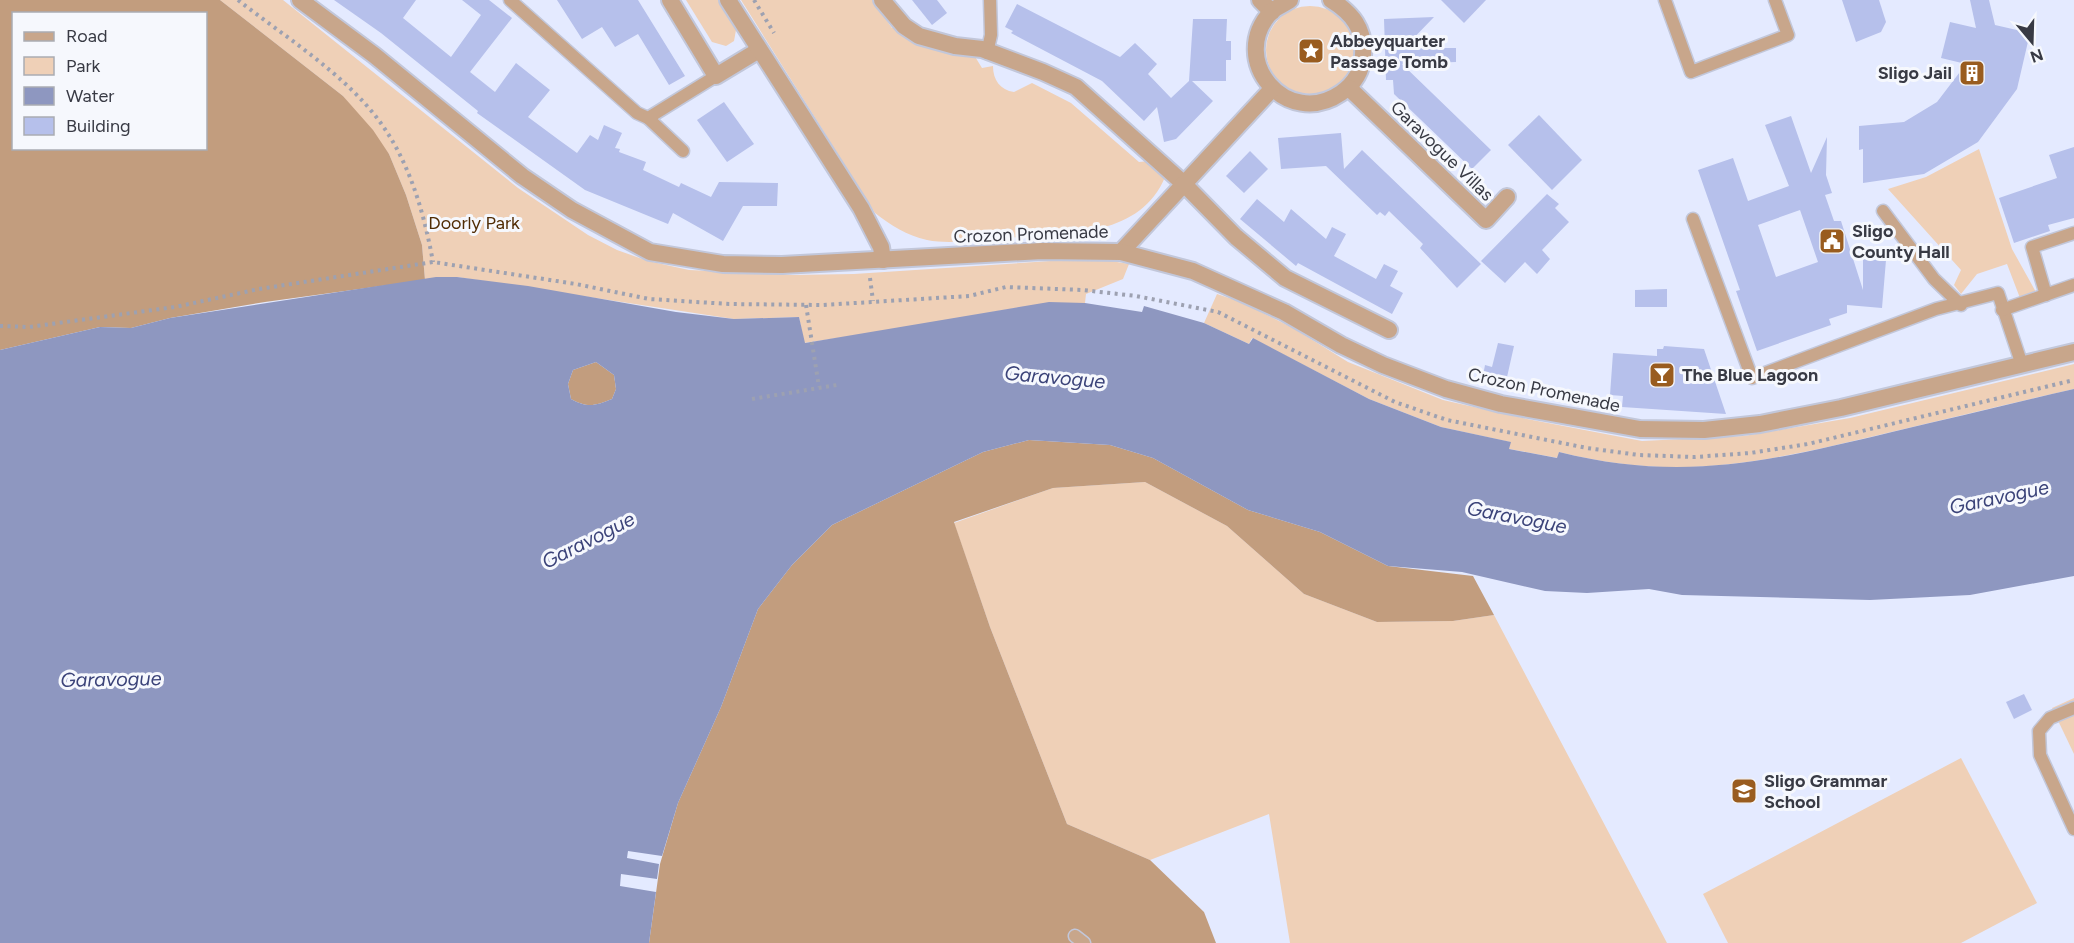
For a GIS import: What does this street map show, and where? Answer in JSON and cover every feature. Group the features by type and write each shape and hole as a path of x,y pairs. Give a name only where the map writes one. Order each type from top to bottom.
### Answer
{"street":[{"path":"300,0 374,55 466,133 522,176 572,210 650,252 723,264 782,265 883,260 881,247 861,208 728,0"},
{"path":"670,0 716,76 759,50"},
{"path":"882,0 904,26 919,36 955,46 982,49 992,55 1044,72 1076,87 1183,183 1236,237 1285,278 1389,330"},
{"path":"1290,0 1266,6 1256,49 1259,69 1272,89 1290,100 1308,105 1329,101 1348,88 1362,65 1364,43 1351,5 1330,0"},
{"name":"Garavogue Villas","path":"1348,88 1486,220 1507,197"},
{"path":"1121,252 1272,89"},
{"name":"Crozon Promenade","path":"883,260 1041,251 1121,252 1193,271 1284,312 1341,345 1383,365 1446,389 1501,404 1640,429 1704,430 1760,424 2022,366 2074,352"}],"lane":[{"path":"510,0 637,113 648,118 683,151"},
{"path":"990,0 992,55"},
{"path":"1665,0 1691,72 1788,35 1775,0"},
{"path":"648,118 716,76"},
{"path":"1883,211 1934,279 1962,305"},
{"path":"1693,219 1752,378 1936,309 1962,305 1998,293 2022,366"},
{"path":"2046,295 2032,247 2074,233"},
{"path":"2002,310 2074,285"},
{"path":"2074,708 2050,718 2039,731 2040,754 2074,829"}],"path":[{"path":"238,0 342,80 380,122 403,161 416,194 426,222 433,262"},
{"path":"0,326 29,327 175,307 259,289 433,262 576,284 649,299 729,304 806,304 969,296 1006,286 1083,290 1136,296 1218,312 1395,402 1447,420 1587,448"},
{"path":"806,304 819,387"},
{"path":"752,399 837,385"}],"green space":[{"name":"Doorly Park","path":"220,0 283,0 518,188 588,235 617,250 648,261 689,270 793,275 854,274 1066,260 1099,259 1129,264 1123,279 1086,294 1085,303 1014,308 804,343 799,317 734,319 457,277 425,280 422,245 406,195 389,154 343,96"},
{"path":"686,0 718,0 736,30 734,41 726,46 712,42"},
{"path":"741,0 872,0 892,28 898,26 974,55 982,68 993,66 994,76 1001,87 1014,92 1032,83 1071,103 1139,162 1150,161 1165,177 1153,197 1137,212 1118,222 1096,229 1050,236 956,242 927,240 912,236 875,213"},
{"path":"1301,6 1319,6 1335,13 1347,25 1354,41 1354,59 1347,75 1335,87 1319,94 1301,94 1285,87 1273,75 1266,59 1266,41 1273,25 1285,13"},
{"path":"1979,149 2012,249 2037,294 2020,298 2007,264 1977,274 1961,294 1954,285 1961,270 1888,189 1926,177"},
{"path":"1217,294 1241,302 1293,328 1348,362 1443,400 1642,441 1744,436 1850,418 2074,364 2074,389 1803,452 1725,465 1646,466 1559,452 1558,458 1509,449 1510,442 1441,427 1369,399 1252,338 1249,344 1204,323"},
{"path":"1145,482 1227,526 1304,594 1377,622 1453,621 1494,615 1667,943 1290,943 1269,814 1150,860 1067,824 990,627 954,523 1053,488"},
{"path":"2074,698 2074,754 2052,708"},
{"path":"1961,758 2037,903 1961,943 1728,943 1703,894"}],"shaded area":[{"path":"0,0 220,0 343,96 373,130 389,154 406,195 422,245 425,280 265,302 170,318 131,328 100,327 0,350"},
{"path":"596,362 614,375 616,389 612,399 591,405 571,399 568,384 573,370"},
{"path":"1029,440 1110,445 1153,458 1248,510 1320,532 1388,566 1473,576 1494,615 1453,621 1377,622 1304,594 1227,526 1145,482 1053,488 954,522 990,627 1067,824 1150,860 1204,912 1216,943 649,943 660,864 678,803 721,707 758,609 792,565 832,525 983,452"}],"water":[{"name":"Garavogue","path":"436,277 457,277 528,286 676,312 734,319 799,317 805,343 1049,302 1085,303 1142,312 1144,306 1204,323 1249,344 1253,338 1369,399 1441,427 1511,442 1509,449 1557,458 1559,452 1646,466 1687,467 1727,464 1806,452 2074,389 2074,576 1970,595 1870,600 1682,595 1649,589 1587,593 1545,591 1462,572 1388,566 1320,532 1248,510 1153,458 1110,445 1029,440 983,452 832,525 792,565 758,609 721,707 678,803 662,856 628,851 627,858 659,864 657,879 621,874 620,886 656,892 649,943 0,943 0,350 100,327 131,328 170,318","holes":["596,362 614,375 616,389 612,399 591,405 571,399 568,384 573,370"]}],"building":[{"path":"334,0 416,0 403,18 451,57 481,15 462,0 489,0 512,18 470,72 495,92 516,63 550,90 528,117 577,153 590,135 598,140 604,125 622,133 615,148 620,149 619,152 646,162 643,170 679,187 681,183 711,197 719,182 778,183 777,206 743,206 723,241 673,213 668,224 585,190 477,113 478,111 381,33"},
{"path":"557,0 638,0 685,76 669,85 638,34 615,47 602,27 582,39"},
{"path":"912,0 937,0 947,13 932,25"},
{"path":"1441,0 1486,0 1464,23"},
{"path":"1842,0 1879,0 1886,22 1881,32 1856,42"},
{"path":"1970,0 1989,0 1995,25 2030,33 2017,89 1978,142 1924,174 1863,183 1863,149 1859,150 1859,126 1904,122 1937,102 1966,64 1941,58 1950,22 1976,28"},
{"path":"1017,4 1120,57 1135,43 1157,64 1148,74 1171,98 1189,81 1193,19 1227,19 1226,41 1231,41 1231,60 1226,60 1226,81 1192,81 1213,101 1176,139 1164,142 1157,107 1144,121 1102,81 1011,33 1013,31 1005,27"},
{"path":"1434,17 1404,48 1456,48 1456,62 1402,64 1491,150 1472,169 1394,94 1393,80 1386,80 1384,19"},
{"path":"724,102 754,144 727,162 697,120"},
{"path":"1539,115 1582,160 1552,190 1508,145"},
{"name":"Sligo County Hall","path":"1791,116 1811,173 1827,137 1826,175 1832,193 1825,195 1834,221 1841,221 1863,290 1863,259 1886,260 1882,308 1847,305 1847,313 1829,319 1831,325 1757,351 1736,291 1740,290 1698,170 1733,158 1748,201 1789,186 1765,125","holes":["1800,210 1818,262 1776,277 1758,225"]},
{"path":"1341,133 1344,169 1362,150 1481,264 1457,288 1420,248 1423,244 1389,211 1385,216 1380,212 1377,215 1326,166 1281,169 1278,138"},
{"path":"2074,147 2074,218 2048,225 2050,231 2014,243 1999,198 2057,178 2049,155"},
{"path":"1250,151 1268,169 1244,193 1226,176"},
{"path":"1547,194 1559,204 1555,208 1569,222 1542,250 1550,259 1537,274 1525,262 1505,283 1481,261"},
{"path":"1257,199 1284,222 1291,209 1326,239 1332,227 1346,234 1334,256 1376,279 1384,264 1398,271 1390,286 1403,293 1392,314 1298,263 1296,266 1240,219"},
{"path":"1667,289 1667,307 1635,307 1635,290"},
{"path":"1498,343 1514,346 1505,386 1482,381 1485,365 1492,367"},
{"name":"The Blue Lagoon","path":"1664,346 1704,349 1726,414 1622,407 1623,396 1610,395 1613,353 1657,356 1657,349 1663,349"},
{"path":"2024,694 2032,710 2014,719 2006,702"}],"place":[{"name":"Abbeyquarter Passage Tomb","path":"1311,51"},
{"name":"Sligo Jail","path":"1972,73"},
{"name":"Sligo County Hall","path":"1832,241"},
{"name":"The Blue Lagoon","path":"1662,375"},
{"name":"Sligo Grammar School","path":"1744,791"}]}
